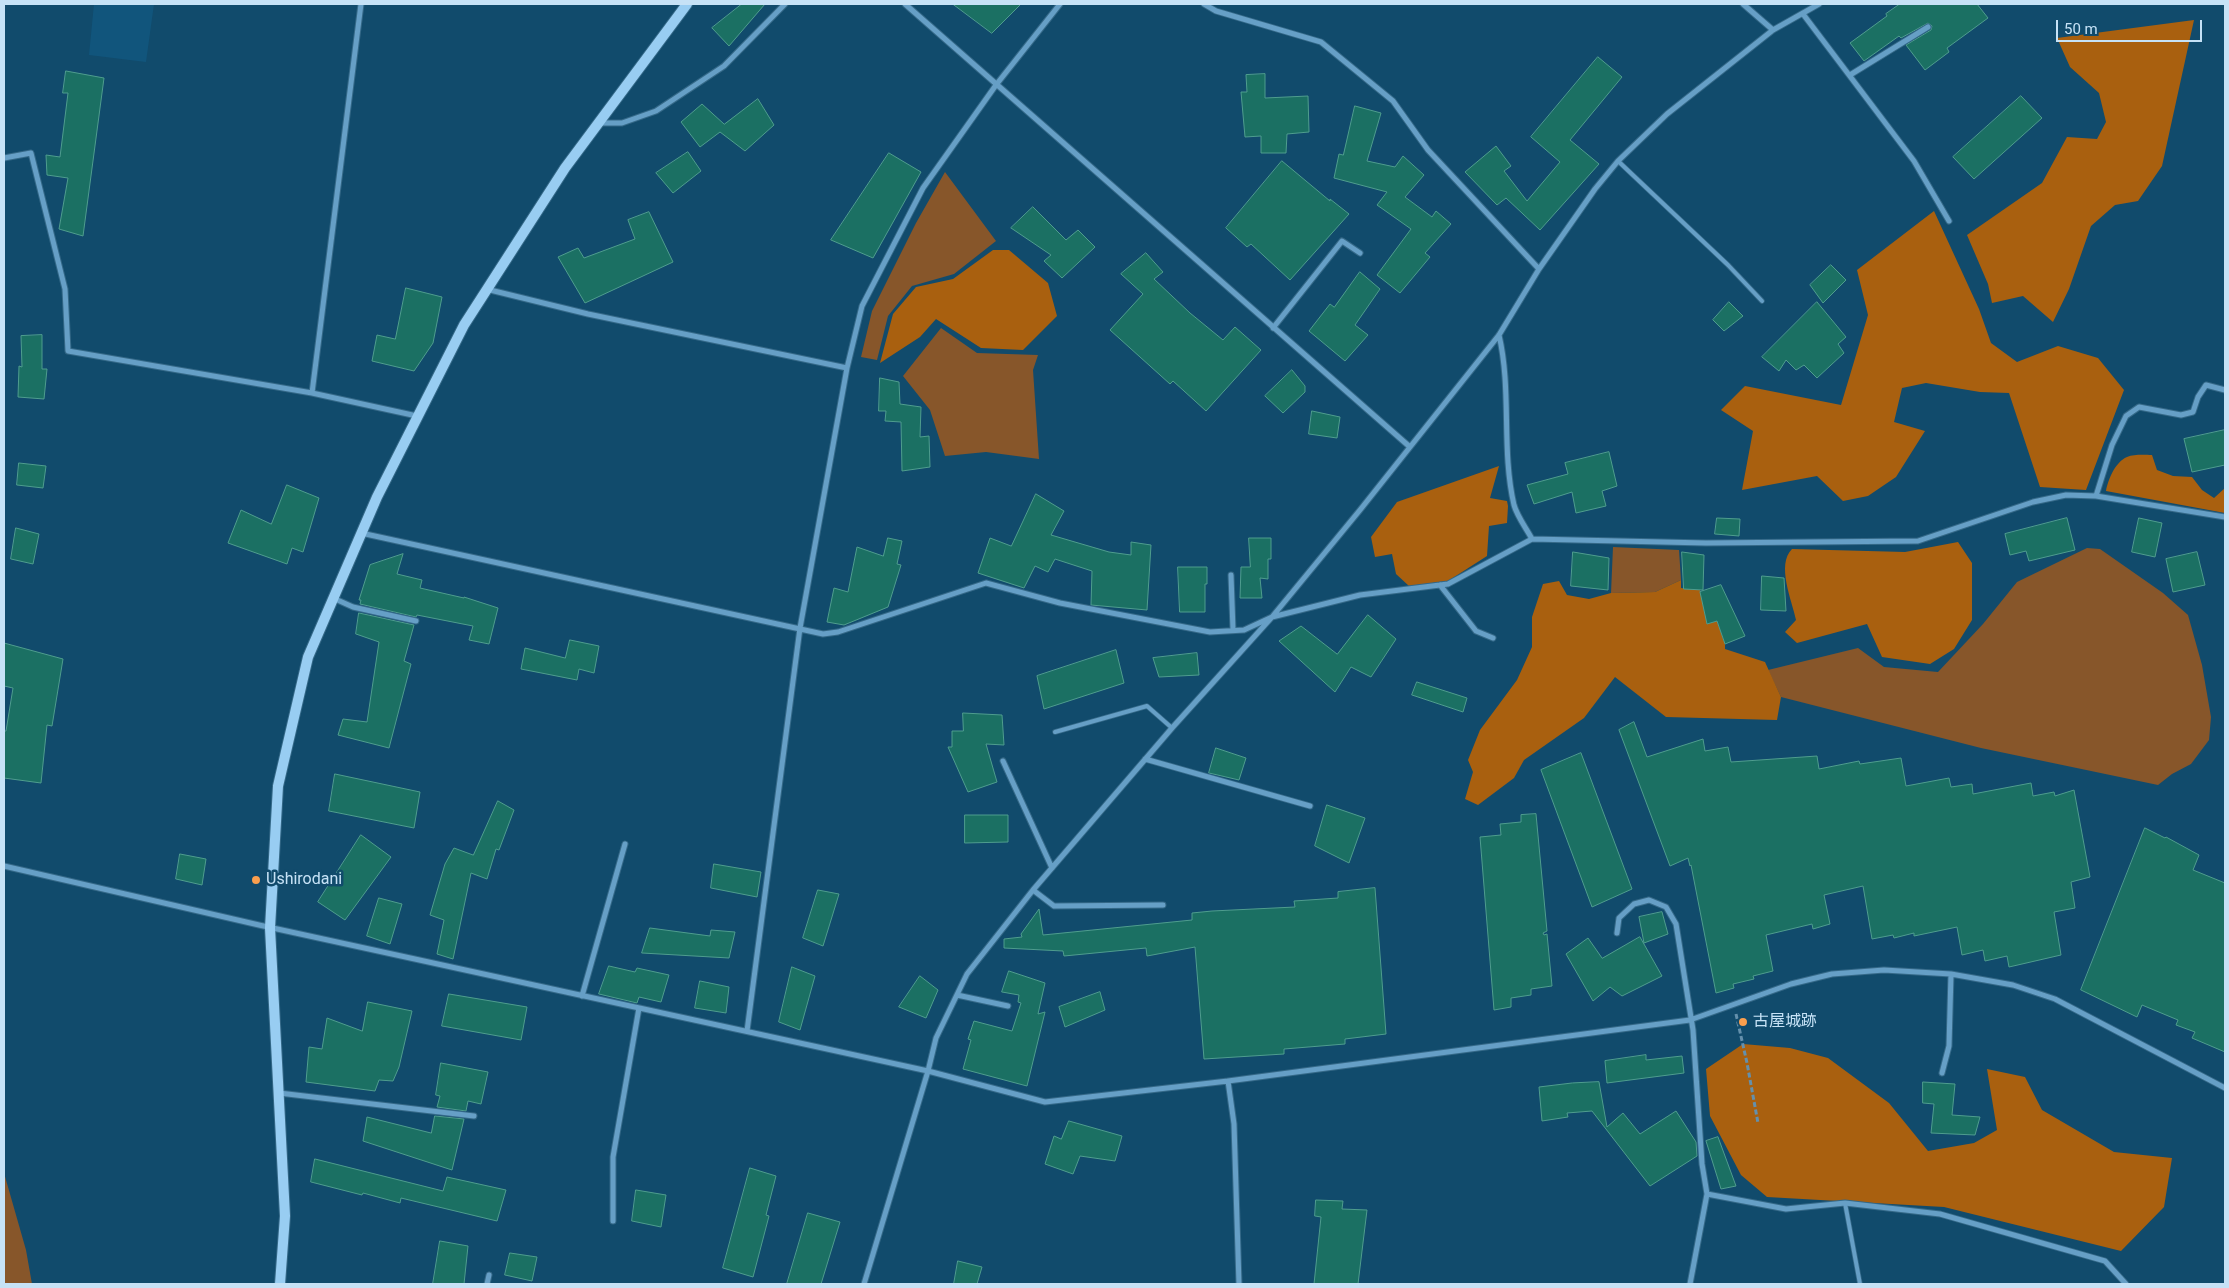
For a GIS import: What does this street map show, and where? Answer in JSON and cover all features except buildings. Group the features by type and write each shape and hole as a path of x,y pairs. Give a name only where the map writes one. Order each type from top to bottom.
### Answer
{"street":[{"path":"312,393 361,4"},
{"path":"280,1284 285,1216 270,928 278,786 308,657 361,532 417,416 464,325 565,168 687,4"},
{"path":"599,123 622,123 656,111 724,66 784,4"},
{"path":"905,4 1410,447"},
{"path":"747,1031 800,628 847,368 862,306 923,188 996,85 1060,4"},
{"path":"1204,4 1216,11 1321,42 1393,101 1428,150 1539,269"},
{"path":"1743,4 1773,30"},
{"path":"864,1284 928,1071 936,1038 967,974 1033,890 1172,728 1272,617 1499,336 1539,269 1595,189 1618,161 1667,114 1773,30 1819,4"},
{"path":"1804,14 1914,161 1949,221"},
{"path":"1850,75 1928,27"},
{"path":"4,158 31,153 65,289 68,351 312,393 417,416"},
{"path":"1273,328 1342,241 1360,253"},
{"path":"486,289 588,314 847,368"},
{"path":"1499,336 1506,383 1506,457 1515,507 1532,539"},
{"path":"2096,496 2112,445 2126,416 2138,407 2181,415 2187,414 2193,412 2198,398 2206,385 2225,390"},
{"path":"361,532 822,634 838,632 986,583 1060,603 1210,632 1244,630 1272,617 1360,595 1448,584 1532,539 1706,543 1918,541 2033,502 2066,495 2096,496 2225,517"},
{"path":"1231,575 1233,630"},
{"path":"1440,585 1476,631 1493,638"},
{"path":"333,598 353,607 416,621"},
{"path":"1145,760 1310,806"},
{"path":"1003,761 1052,868"},
{"path":"582,996 625,844"},
{"path":"4,866 270,928 928,1071 1044,1102 1228,1082 1690,1020 1791,984 1832,974 1884,970 1951,974 2013,985 2055,999 2225,1088"},
{"path":"1033,890 1054,906 1163,905"},
{"path":"1617,933 1619,918 1634,904 1649,900 1666,907 1676,924 1693,1030 1702,1164 1707,1194 1690,1284"},
{"path":"1942,1073 1949,1046 1951,974"},
{"path":"957,994 1008,1006"},
{"path":"613,1221 613,1157 639,1008"},
{"path":"1228,1082 1234,1124 1239,1284"},
{"path":"278,1093 474,1116"},
{"path":"1707,1194 1786,1209 1845,1203 1940,1214 2105,1261 2126,1284"},
{"path":"487,1284 489,1275"}],"lane":[{"path":"1618,161 1728,265 1762,301"},
{"path":"1055,732 1147,706 1172,728"},
{"path":"1845,1203 1860,1284"}],"path":[{"path":"1733,1004 1747,1063 1758,1124"}],"shaded area":[{"path":"94,4 154,4 146,62 89,55"},
{"path":"2194,20 2162,166 2138,201 2115,205 2091,226 2069,289 2053,322 2023,296 1992,303 1988,284 1967,235 2042,183 2067,137 2097,139 2106,122 2099,93 2070,67 2057,38"},
{"path":"945,172 996,241 954,274 912,286 888,316 877,360 861,357 872,311 916,223"},
{"path":"1934,211 1979,309 1991,343 2017,362 2058,346 2098,358 2124,390 2086,490 2040,487 2009,393 1980,392 1926,383 1902,388 1894,422 1925,431 1896,477 1868,496 1843,501 1817,476 1742,490 1753,431 1721,410 1745,386 1841,405 1868,315 1857,270"},
{"path":"993,250 1009,250 1048,283 1057,316 1023,350 981,348 936,319 920,337 880,363 893,314 916,287 953,279"},
{"path":"941,328 977,353 1038,355 1033,370 1039,459 986,452 945,456 930,410 903,376"},
{"path":"2133,455 2152,455 2157,470 2173,476 2192,477 2202,490 2214,498 2225,488 2225,513 2106,491 2113,472 2123,459"},
{"path":"1499,466 1490,498 1507,501 1507,523 1489,526 1487,556 1448,581 1409,586 1396,574 1392,554 1375,557 1371,537 1397,502"},
{"path":"1958,542 1972,563 1972,620 1954,649 1930,664 1882,657 1867,624 1797,643 1785,632 1796,620 1785,573 1787,556 1792,549 1905,552"},
{"path":"1613,547 1679,550 1681,580 1655,592 1611,593"},
{"path":"2087,548 2100,549 2163,593 2188,615 2202,665 2211,717 2209,740 2191,764 2172,774 2158,785 1981,748 1781,697 1768,670 1858,648 1884,667 1938,672 1983,624 2017,582"},
{"path":"1681,580 1681,588 1700,590 1707,623 1717,621 1725,649 1765,662 1781,697 1777,720 1666,717 1615,677 1584,718 1524,760 1514,778 1478,805 1465,799 1473,772 1468,760 1480,730 1517,680 1532,647 1532,617 1543,584 1559,581 1567,595 1589,599 1611,593 1655,592"},
{"path":"1743,1044 1790,1048 1828,1058 1889,1103 1928,1151 1974,1143 1997,1130 1987,1069 2025,1077 2042,1110 2114,1152 2172,1158 2164,1207 2121,1251 1944,1207 1767,1197 1741,1175 1710,1116 1706,1069"},
{"path":"4,1173 26,1250 32,1284 4,1284"}],"place":[{"name":"Ushirodani","path":"256,880"},
{"name":"古屋城跡","path":"1743,1022"}]}
